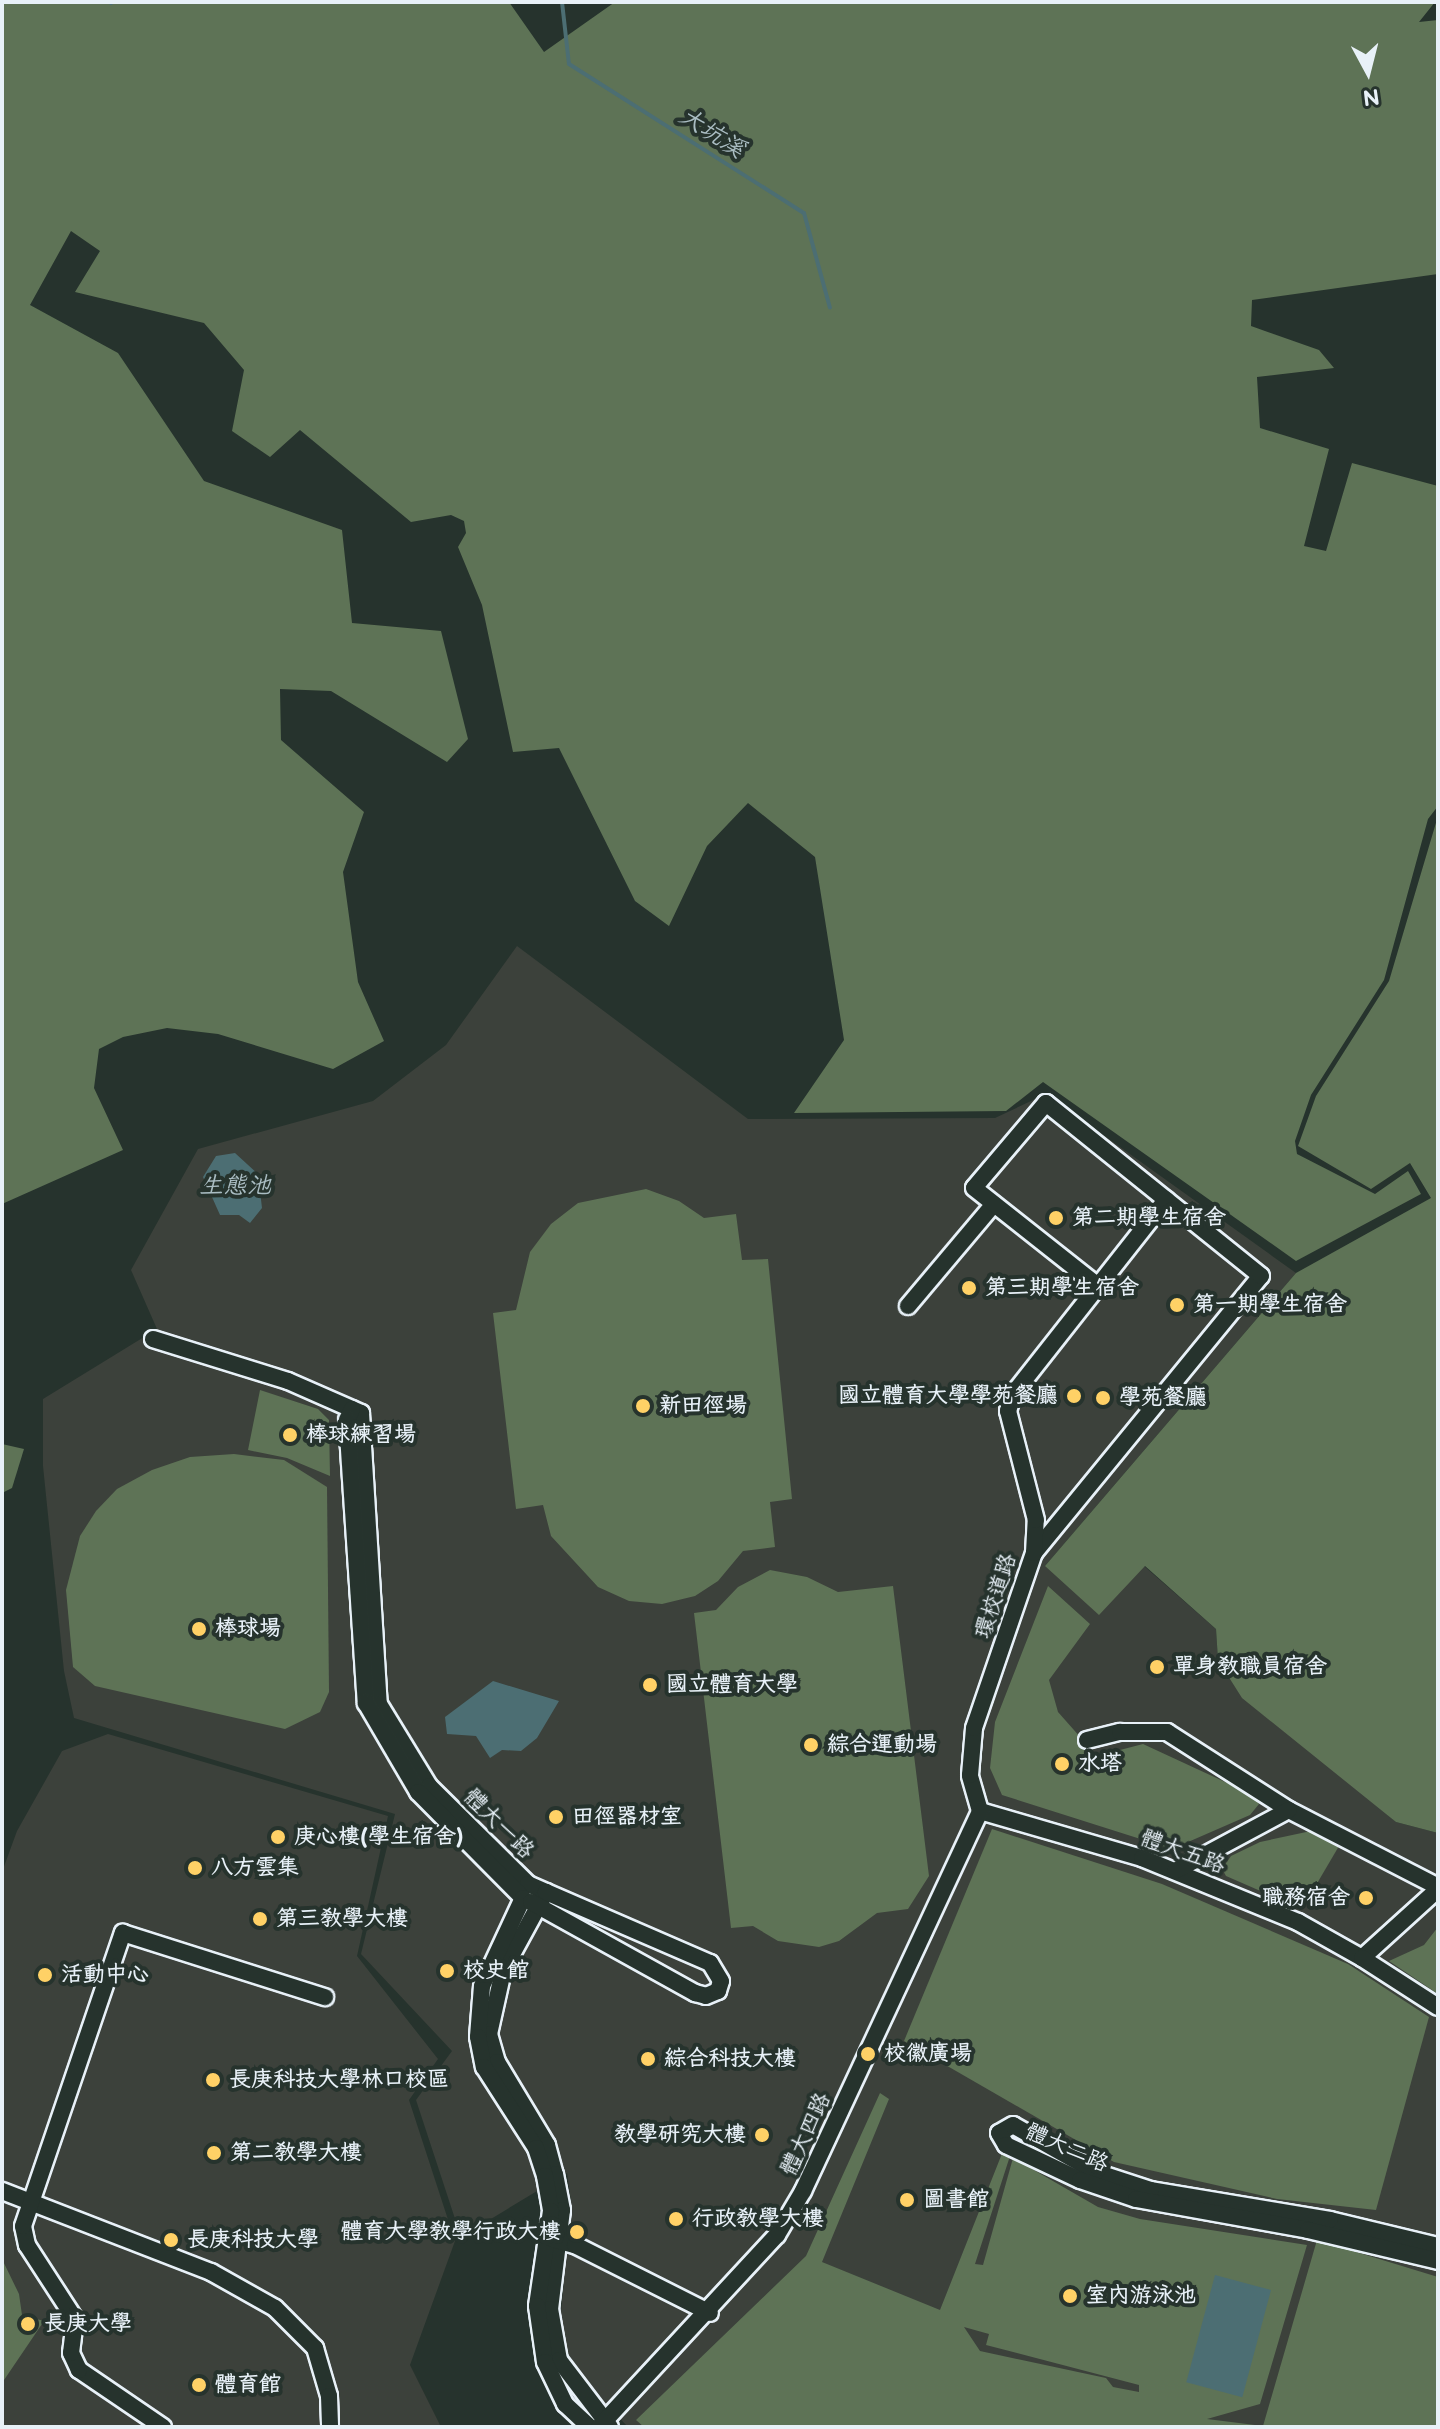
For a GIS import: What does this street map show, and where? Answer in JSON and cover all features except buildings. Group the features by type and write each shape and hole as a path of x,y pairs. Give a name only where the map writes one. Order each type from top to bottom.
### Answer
{"street":[{"path":"1034,1553 1261,1276 1046,1103 974,1188 1098,1286 1166,1200"},
{"path":"908,1306 994,1204"},
{"name":"環校道路","path":"980,1811 970,1775 974,1728 1034,1553 1036,1520 1030,1484 1008,1411 1014,1393 1098,1286"},
{"name":"體大一路","path":"153,1339 288,1381 361,1413 379,1704 429,1786 525,1891"},
{"path":"1087,1740 1120,1732 1167,1732 1289,1810 1438,1888 1362,1958"},
{"path":"1175,1871 1289,1810"},
{"name":"體大五路","path":"980,1811 1175,1871 1298,1922 1362,1958 1438,2007"},
{"name":"體大四路","path":"601,2426 710,2313 777,2235 803,2191 980,1811"},
{"path":"542,1899 695,1993 706,1996 718,1991 721,1981 710,1963 525,1891 482,1986 478,2034 484,2067 536,2148 555,2240"},
{"path":"542,1899 503,1971 489,2034 512,2095 547,2145 562,2210 555,2240 550,2309 559,2360 601,2426"},
{"path":"163,2427 79,2370 71,2353 75,2319 27,2245 23,2226 123,1933 325,1997"},
{"name":"體大二路","path":"1438,2246 1330,2220 1151,2190 1096,2172 1013,2125 999,2133 1006,2145 1080,2180 1136,2199 1308,2230 1438,2261"},
{"path":"2,2191 211,2272 275,2308 315,2348 329,2396 330,2427"},
{"path":"555,2240 710,2313"}],"shaded area":[{"name":"國立體育大學","path":"517,946 748,1119 995,1118 1046,1094 1296,1273 1045,1566 1144,1566 1216,1629 1218,1660 1396,1822 1438,1833 1438,2427 628,2427 565,2361 561,2312 571,2202 567,2173 461,2237 416,2100 452,2051 361,1954 395,1814 74,1718 64,1671 43,1466 43,1399 157,1329 131,1270 198,1149 373,1101 446,1045"},
{"name":"長庚科技大學林口校區","path":"108,1734 388,1816 357,1956 438,2059 409,2100 455,2241 410,2365 441,2427 2,2427 2,1872 17,1831 62,1751"}],"green space":[{"path":"2,2 509,2 544,52 615,2 1435,2 1419,22 1438,20 1438,274 1252,300 1251,326 1319,350 1334,368 1257,377 1260,428 1329,449 1304,546 1326,551 1352,463 1438,486 1438,806 1428,819 1384,980 1311,1095 1295,1141 1297,1154 1375,1194 1408,1171 1421,1194 1296,1261 1043,1082 1006,1111 794,1113 844,1040 815,857 748,803 707,846 669,926 635,901 559,748 513,752 482,605 458,547 466,533 464,521 451,515 411,522 300,430 270,457 232,431 244,370 204,323 75,292 100,251 71,231 30,305 118,353 204,481 342,530 352,623 441,631 468,739 447,762 331,691 280,689 281,740 364,812 343,872 358,982 384,1041 333,1069 218,1034 167,1028 123,1037 99,1049 94,1088 123,1150 2,1204"},
{"path":"1438,816 1438,1833 1396,1822 1242,1698 1218,1660 1216,1629 1145,1566 1099,1615 1045,1566 1296,1273 1431,1198 1410,1163 1371,1189 1298,1146 1316,1096 1389,981"},
{"name":"新田徑場","path":"646,1189 679,1201 704,1218 736,1214 742,1260 768,1259 792,1499 770,1502 775,1547 743,1551 718,1581 695,1596 662,1604 629,1601 598,1587 551,1536 543,1505 516,1509 493,1313 516,1310 530,1252 551,1224 578,1203"},
{"name":"棒球練習場","path":"260,1390 318,1409 329,1420 330,1476 287,1458 248,1450"},
{"path":"2,1444 24,1449 12,1488 2,1493"},
{"name":"棒球場","path":"234,1454 284,1460 327,1487 329,1692 320,1712 285,1729 95,1686 73,1667 66,1590 80,1536 96,1511 117,1489 152,1470 190,1457"},
{"name":"綜合運動場","path":"770,1570 807,1577 838,1592 893,1586 929,1876 908,1909 877,1913 839,1941 819,1947 778,1941 753,1926 731,1928 694,1613 716,1610 738,1587"},
{"path":"1048,1586 1090,1624 1049,1680 1058,1712 1097,1756 1143,1744 1251,1794 1259,1804 1250,1815 1172,1849 1002,1795 990,1768 995,1722"},
{"path":"992,1829 1162,1884 1348,1964 1429,2017 1376,2210 1277,2199 1114,2162 904,2041"},
{"path":"1311,1831 1339,1846 1302,1909 1226,1876 1222,1869 1231,1856 1260,1842"},
{"path":"1438,1927 1438,1994 1389,1961 1424,1945"},
{"path":"880,2093 889,2099 822,2262 940,2310 1003,2151 1010,2156 975,2264 983,2265 1013,2158 1098,2207 1140,2219 1307,2245 1260,2404 1207,2419 1263,2426 1317,2240 1438,2277 1438,2427 644,2427 636,2420 806,2256","holes":["964,2327 989,2334 986,2345 1139,2385 1139,2392 1113,2387 1106,2378 980,2351"]},
{"path":"2,2259 19,2294 22,2315 44,2321 2,2383"}],"water":[{"name":"生態池","path":"235,1153 258,1174 262,1208 250,1223 239,1215 220,1215 203,1177 216,1156"},
{"path":"493,1681 559,1701 537,1738 521,1751 502,1750 490,1758 476,1736 447,1734 445,1717"},
{"path":"1215,2275 1271,2290 1242,2397 1186,2382"}],"waterway":[{"name":"大坑溪","path":"562,2 569,64 804,213 830,308"}],"place":[{"name":"第二期學生宿舍","path":"1056,1218"},
{"name":"第三期學生宿舍","path":"969,1288"},
{"name":"第一期學生宿舍","path":"1177,1305"},
{"name":"國立體育大學學苑餐廳","path":"1074,1396"},
{"name":"學苑餐廳","path":"1103,1398"},
{"name":"新田徑場","path":"643,1406"},
{"name":"棒球練習場","path":"290,1435"},
{"name":"棒球場","path":"199,1629"},
{"name":"單身教職員宿舍","path":"1157,1667"},
{"name":"國立體育大學","path":"650,1685"},
{"name":"綜合運動場","path":"811,1745"},
{"name":"水塔","path":"1062,1764"},
{"name":"田徑器材室","path":"556,1817"},
{"name":"庚心樓(學生宿舍)","path":"278,1837"},
{"name":"八方雲集","path":"195,1868"},
{"name":"職務宿舍","path":"1366,1898"},
{"name":"第三教學大樓","path":"260,1919"},
{"name":"校史館","path":"447,1971"},
{"name":"活動中心","path":"45,1975"},
{"name":"校徽廣場","path":"868,2054"},
{"name":"綜合科技大樓","path":"648,2059"},
{"name":"長庚科技大學林口校區","path":"213,2080"},
{"name":"教學研究大樓","path":"762,2135"},
{"name":"第二教學大樓","path":"214,2153"},
{"name":"圖書館","path":"907,2200"},
{"name":"行政教學大樓","path":"676,2219"},
{"name":"體育大學教學行政大樓","path":"577,2232"},
{"name":"長庚科技大學","path":"171,2240"},
{"name":"室內游泳池","path":"1070,2296"},
{"name":"長庚大學","path":"28,2324"},
{"name":"體育館","path":"199,2385"}]}
